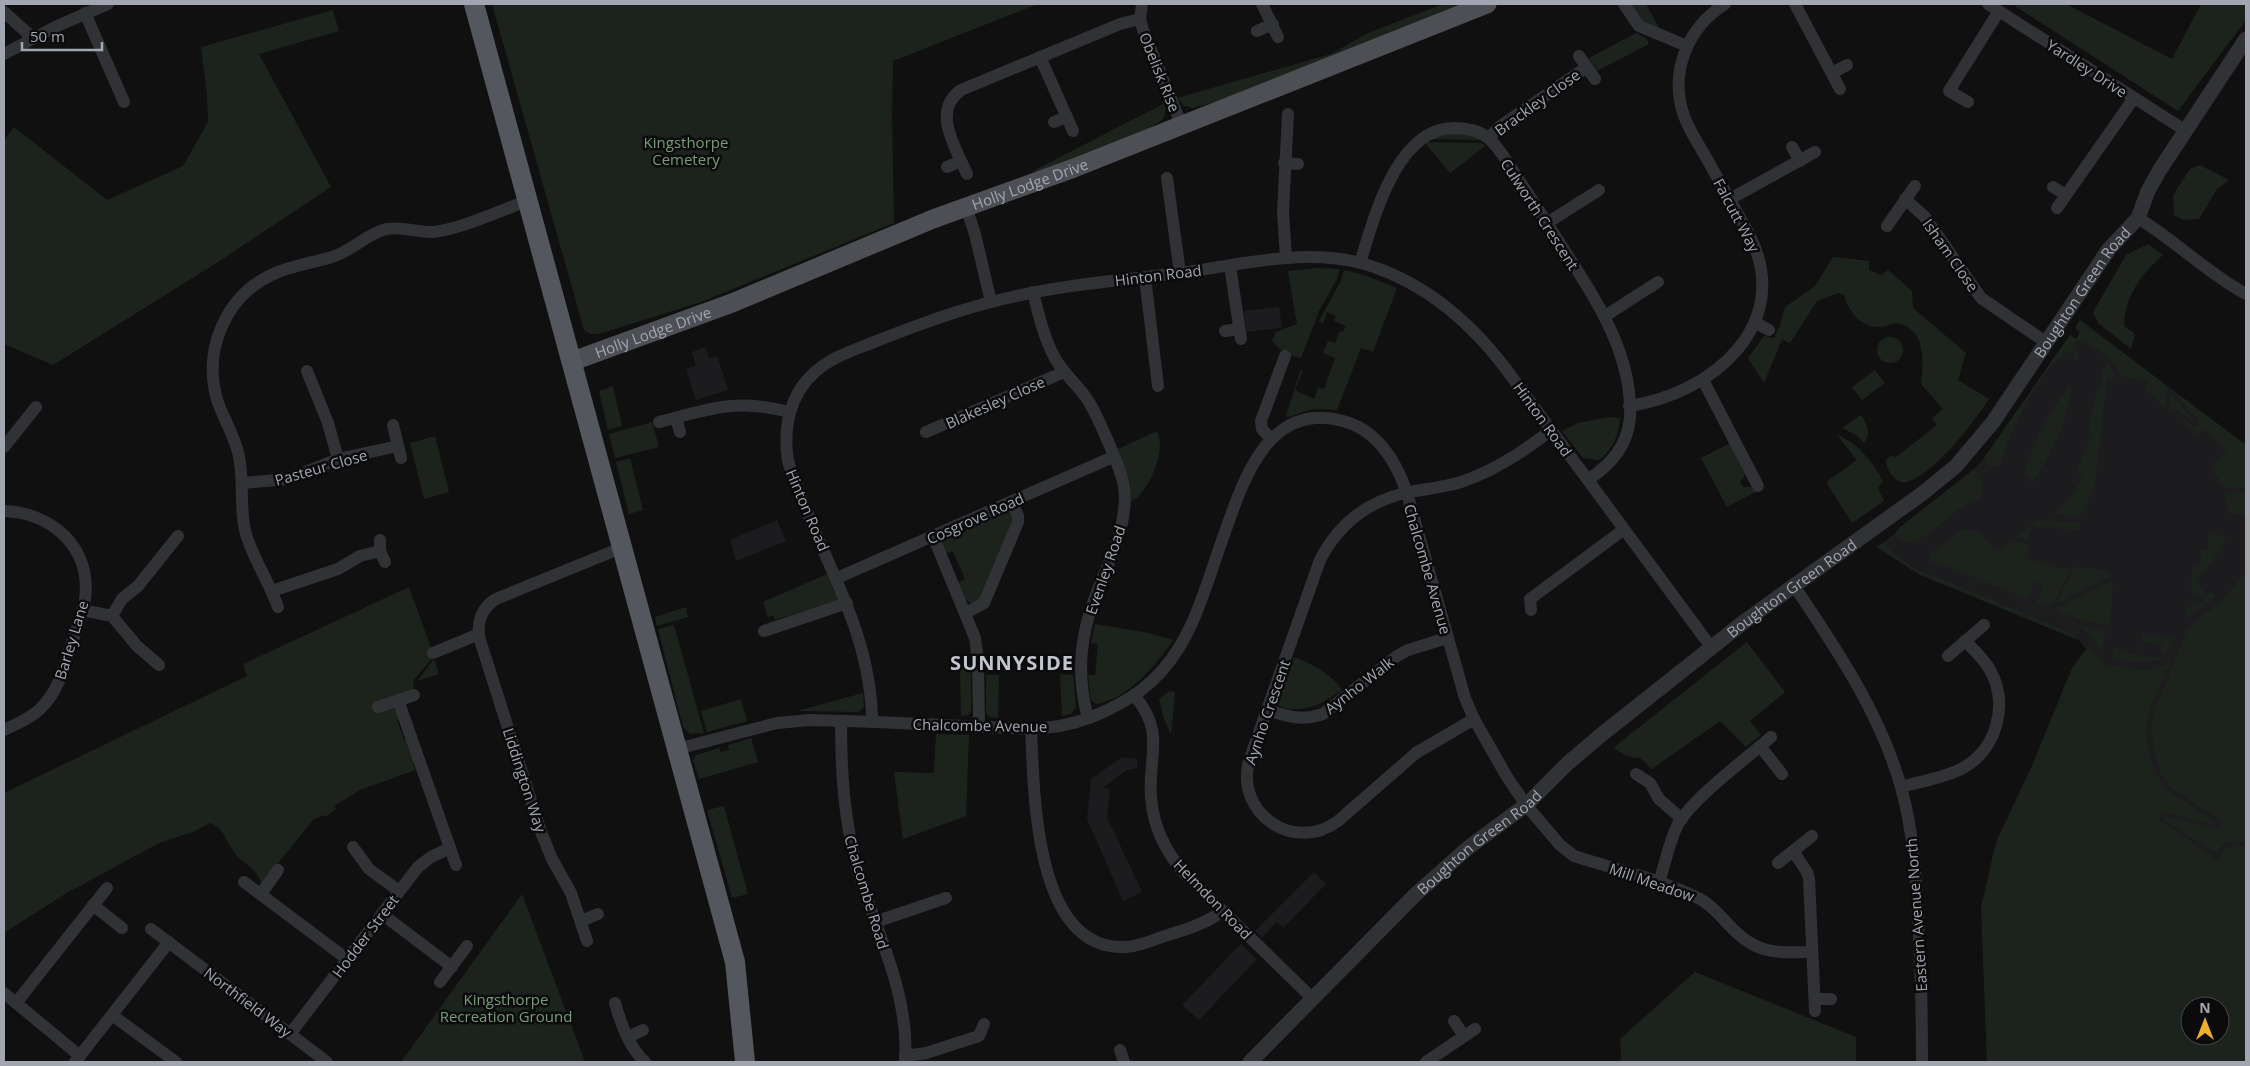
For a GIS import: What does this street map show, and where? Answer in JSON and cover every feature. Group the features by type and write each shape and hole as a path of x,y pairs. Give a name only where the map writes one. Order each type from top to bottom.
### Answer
{"highway":[{"path":"474,4 573,361 621,548 735,962 745,1062"}],"main road":[{"name":"Holly Lodge Drive","path":"573,361 724,306 966,207 1182,126 1487,4"}],"street":[{"path":"4,54 33,38 108,4"},
{"name":"Obelisk Rise","path":"1142,4 1140,19 1143,30 1182,126"},
{"path":"1262,4 1278,37"},
{"path":"1624,4 1639,26 1686,46"},
{"name":"Falcutt Way","path":"1630,406 1668,398 1703,380 1726,362 1756,323 1760,311 1763,294 1761,262 1754,244 1730,199 1691,131 1682,107 1679,80 1686,46 1704,21 1725,4"},
{"path":"1795,4 1840,89"},
{"name":"Yardley Drive","path":"1988,4 2186,131"},
{"path":"1968,102 1950,91 1999,11"},
{"path":"4,12 33,38"},
{"path":"85,14 124,102"},
{"name":"Obelisk Rise","path":"967,174 946,122 950,100 961,90 1120,24 1140,19"},
{"path":"1257,32 1273,24"},
{"name":"Boughton Green Road","path":"1250,1062 1416,894 1468,847 1526,805 1567,764 1601,734 1711,647 1774,600 1795,587 1956,466 1990,426 2108,250 2138,218 2155,178 2246,40"},
{"name":"Brackley Close","path":"1579,56 1595,79"},
{"path":"1040,57 1073,131"},
{"path":"1832,73 1848,65"},
{"name":"Brackley Close","path":"1489,138 1498,127 1587,67"},
{"path":"2057,208 2134,98"},
{"path":"1286,258 1283,212 1288,114"},
{"path":"1054,122 1067,117"},
{"path":"1360,263 1376,212 1387,188 1403,159 1418,140 1430,132 1447,128 1470,130 1489,138"},
{"name":"Culworth Crescent","path":"1489,138 1500,151 1547,223 1605,316 1619,351 1630,406 1629,425 1622,447 1608,464 1588,480"},
{"path":"1792,147 1800,161"},
{"path":"1730,199 1815,152"},
{"path":"948,167 961,161"},
{"path":"1284,163 1298,164"},
{"path":"1167,178 1180,273"},
{"path":"1887,226 1915,186"},
{"path":"2053,187 2066,195"},
{"path":"1547,223 1599,190"},
{"name":"Isham Close","path":"1905,200 1916,206 1981,298 2047,343"},
{"path":"278,607 245,530 242,505 244,483 236,442 216,394 213,364 215,346 221,327 233,307 248,290 271,275 340,254 385,230 400,228 437,232 528,201"},
{"path":"966,207 975,234 991,302"},
{"path":"2138,218 2211,272 2246,294"},
{"name":"Hinton Road","path":"872,722 871,695 867,672 847,603 788,462 786,434 789,412 798,392 808,379 822,366 833,360 931,320 991,302 1033,292 1286,258 1318,257 1360,263 1416,286 1465,321 1487,344 1711,647"},
{"path":"1225,330 1240,334 1230,266"},
{"path":"1145,277 1158,386"},
{"path":"1605,316 1658,282"},
{"name":"Evenley Road","path":"1033,292 1047,340 1064,372 1091,405 1123,483 1124,508 1118,536 1093,602 1085,632 1080,674 1088,718"},
{"path":"1756,323 1769,330"},
{"path":"1271,439 1262,429 1261,421 1285,356"},
{"path":"307,371 328,423 338,459"},
{"name":"Blakesley Close","path":"926,432 1064,372"},
{"path":"1703,380 1753,482"},
{"path":"659,422 739,404 764,406 789,412"},
{"path":"4,447 36,407"},
{"path":"676,418 680,432"},
{"name":"Chalcombe Avenue","path":"677,749 777,723 810,720 1031,728 1061,726 1088,718 1134,695 1154,680 1183,641 1196,612 1242,484 1254,461 1271,439 1288,426 1302,421 1321,418 1347,422 1370,434 1385,448 1398,470 1466,698 1474,719 1507,777 1526,805"},
{"name":"Pasteur Close","path":"244,483 288,479 338,459 400,452 393,425"},
{"name":"Aynho Crescent","path":"1474,719 1416,753 1332,826 1318,832 1301,834 1278,827 1267,820 1256,807 1250,793 1247,769 1317,569 1329,543 1342,528 1360,513 1387,498 1460,482 1491,470 1528,448 1550,431"},
{"name":"Cosgrove Road","path":"837,578 1113,457"},
{"path":"966,613 984,603 1018,522 1018,516 1012,502"},
{"name":"Barley Lane","path":"4,511 35,516 47,521 64,534 79,556 85,591 82,610 62,676 49,699 33,715 4,730"},
{"path":"1531,610 1530,599 1624,530"},
{"path":"112,616 122,599 138,586 178,536"},
{"path":"933,536 966,613 978,650 978,726"},
{"path":"433,653 479,634 482,613 492,601 621,548"},
{"path":"272,592 338,568 360,556 381,551"},
{"name":"Eastern Avenue North","path":"1795,587 1838,650 1859,686 1889,754 1901,787 1911,833 1916,877 1920,945 1922,1062"},
{"path":"764,630 847,603"},
{"path":"82,610 112,616 137,646 160,666"},
{"path":"1948,656 1984,625"},
{"name":"Liddington Way","path":"479,634 541,832 552,859 568,886 587,940"},
{"name":"Aynho Walk","path":"1268,710 1293,718 1310,718 1322,714 1397,656 1408,650 1448,638"},
{"path":"1901,787 1951,773 1965,766 1980,755 1995,731 1999,708 1994,680 1985,663 1965,641"},
{"path":"378,707 414,695"},
{"name":"Helmdon Road","path":"1134,695 1148,714 1154,733 1151,797 1159,834 1168,852 1178,866 1222,911 1312,998"},
{"path":"398,700 456,865"},
{"name":"Chalcombe Road","path":"841,721 842,784 846,820 858,872 899,993 905,1059"},
{"path":"1031,728 1036,815 1040,843 1055,892 1077,928 1088,937 1101,943 1118,947 1133,946 1205,922 1222,911"},
{"path":"1659,883 1670,846 1682,819 1701,798 1771,737"},
{"path":"1760,746 1782,774"},
{"path":"1636,774 1650,784 1659,799 1682,819"},
{"name":"Mill Meadow","path":"1526,805 1567,852 1686,892 1705,902 1748,943 1761,950 1775,953 1812,952"},
{"path":"1778,863 1812,836"},
{"path":"353,847 369,869 399,891"},
{"name":"Hodder Street","path":"290,1034 399,891 424,862 450,848"},
{"path":"1793,851 1808,872 1815,1005 1831,999"},
{"path":"261,894 278,870"},
{"path":"244,882 347,960"},
{"path":"16,1003 107,888"},
{"path":"875,922 946,899"},
{"path":"93,905 122,928"},
{"path":"382,914 452,967"},
{"path":"581,921 598,914"},
{"name":"Northfield Way","path":"151,929 327,1062"},
{"path":"4,993 78,1059 169,942"},
{"path":"440,982 467,946"},
{"path":"615,1003 628,1037 637,1053 645,1062"},
{"path":"112,1015 176,1062"},
{"path":"1426,1062 1469,1033 1454,1022"},
{"path":"628,1037 643,1030"},
{"path":"905,1059 983,1035"},
{"path":"1120,1050 1124,1062"}],"shaded area":[{"path":"1279,307 1282,328 1246,332 1244,311"},
{"path":"2080,320 2246,445 2246,964 1981,908 1997,839 2032,766 2072,668 2086,649 2073,633 1915,568 1896,555 1884,542 1965,479 1984,458 2070,335 2076,339 2080,332 2075,328"},
{"path":"705,347 709,358 717,356 728,390 696,400 686,369 696,366 692,352"},
{"path":"777,520 786,541 736,561 730,540"},
{"path":"1122,757 1137,759 1137,768 1127,770 1102,788 1110,789 1107,817 1142,892 1123,901 1087,819 1091,779"},
{"path":"1314,872 1326,884 1283,928 1277,922 1262,938 1255,931"},
{"path":"1241,944 1257,959 1199,1020 1182,1005"}],"green space":[{"name":"Kingsthorpe Cemetery","path":"492,4 1038,4 893,61 894,223 701,302 599,334 590,334 584,330"},
{"path":"1443,4 1468,4 1243,94 1193,108 1184,106 1177,98 1331,54 1368,33"},
{"path":"1629,4 1646,4 1661,31 1640,22"},
{"path":"2015,4 2066,4 2172,59 2201,4 2246,4 2246,20 2178,111 2015,6"},
{"path":"333,10 339,31 259,54 331,187 215,264 53,365 4,344 4,140 14,127 107,200 183,166 208,122 207,95 201,47"},
{"path":"1636,33 1646,38 1649,44 1597,71 1589,58"},
{"path":"1165,103 1165,115 1162,120 1137,134 1059,167 1043,171 1033,171"},
{"path":"1459,132 1484,140 1427,139"},
{"path":"1428,142 1482,143 1485,146 1450,173 1426,144"},
{"path":"2200,165 2229,180 2217,189 2199,219 2184,220 2174,215 2173,195 2190,169"},
{"path":"2148,244 2163,255 2141,278 2127,305 2124,326 2135,334 2131,349 2098,323 2093,312 2126,255"},
{"path":"1833,257 1869,261 1869,270 1881,275 1888,270 1912,291 1913,308 1966,353 1958,380 1989,399 1963,435 1941,459 1917,477 1905,483 1891,475 1887,468 1886,460 1892,455 1895,458 1937,425 1932,418 1943,409 1921,384 1921,349 1915,334 1909,328 1900,324 1881,327 1865,324 1852,312 1844,295 1838,293 1817,301 1790,343 1782,339 1764,383 1748,358 1764,336 1774,338 1785,307 1815,286"},
{"path":"1317,268 1340,269 1337,279 1319,311 1301,358 1285,354 1272,341 1276,332 1297,324 1288,271"},
{"path":"1344,270 1364,275 1397,288 1373,352 1361,348 1337,410 1313,409 1288,417 1286,416 1301,369 1303,370 1295,390 1314,399 1318,388 1324,389 1335,358 1323,353 1328,341 1335,343 1340,331 1343,332 1346,326 1334,321 1336,316 1327,312 1323,323 1319,321 1341,281"},
{"path":"2080,320 2167,386 2165,408 2146,390 2147,380 2122,377 2109,358 2091,346 2077,340 2073,346 2078,352 2078,359 2074,359 2073,351 2061,357 2049,369 2038,383 2018,419 2000,466 1990,467 1984,458 2070,335 2076,339 2080,332 2075,328"},
{"path":"1890,337 1899,341 1903,350 1899,359 1890,363 1881,359 1877,350 1881,341"},
{"path":"2108,363 2116,379 2107,378 2095,485 2080,517 2054,514 2072,496 2083,477 2076,472 2092,435 2088,433 2098,386 2101,386 2102,372"},
{"path":"1875,370 1885,383 1862,400 1852,387"},
{"path":"613,386 622,426 608,430 599,391"},
{"path":"2069,386 2072,387 2069,401 2057,439 2030,485 2031,476 2024,475 2032,451 2048,418"},
{"path":"2171,389 2246,445 2246,487 2224,488 2211,466 2227,451 2204,429 2199,434 2195,433 2176,414 2194,427 2199,424 2198,420"},
{"path":"2171,394 2195,423 2178,410 2169,409"},
{"path":"1861,415 1868,429 1868,436 1864,443 1856,435 1842,428"},
{"path":"1609,417 1620,418 1618,430 1612,447 1599,460 1583,458 1562,431 1578,423"},
{"path":"652,422 659,447 615,458 609,434"},
{"path":"1157,431 1160,449 1158,460 1144,490 1131,502 1130,481 1118,449"},
{"path":"1836,434 1864,453 1883,481 1878,488 1884,501 1852,523 1826,482 1857,460"},
{"path":"435,436 449,492 424,499 410,443"},
{"path":"1730,443 1745,475 1740,482 1743,487 1751,487 1756,492 1727,507 1701,458"},
{"path":"630,458 643,510 629,514 616,462"},
{"path":"1974,469 1981,479 1982,485 1982,491 1977,500 1965,504 1917,540 1912,542 1905,541 1895,534 1899,528"},
{"path":"2225,492 2246,492 2246,515 2228,513"},
{"path":"1009,510 1014,516 981,598 971,604 965,599 957,583 965,579 953,551 945,554 942,541"},
{"path":"2037,520 2080,523 2079,530 2033,526 2027,539 2016,538"},
{"path":"1964,529 1980,532 1995,552 2011,542 2028,544 2027,559 2055,565 2055,568 2071,570 2051,606 2036,603 2044,585 2035,582 2027,599 1930,560 1930,554"},
{"path":"2210,532 2226,537 2211,564 2195,579 2206,596 2212,592 2215,597 2185,619 2186,609 2196,602 2204,603 2203,595 2194,593 2191,586 2193,565 2200,565 2201,550 2207,550"},
{"path":"1884,542 1896,555 1915,568 2073,633 2078,640 1918,574 1877,547"},
{"path":"1922,563 2081,626 2105,632 2103,653 2089,634 2081,627"},
{"path":"2075,567 2107,570 2107,575 2111,576 2057,603"},
{"path":"2246,572 2246,842 2237,841 2229,843 2222,846 2216,853 2163,819 2165,816 2213,829 2219,828 2221,824 2218,818 2170,787 2161,774 2153,746 2152,724 2155,711 2188,628 2223,600"},
{"path":"827,574 838,600 775,620 773,615 768,617 763,602"},
{"path":"2109,583 2113,585 2110,625 2083,621 2055,610"},
{"path":"409,587 434,656 413,681 414,690 394,708 399,717 397,721 404,739 409,742 415,762 413,764 415,770 360,790 334,806 336,809 326,817 324,815 313,820 261,884 260,879 252,868 234,853 219,828 210,823 193,832 159,843 65,894 4,933 4,793 247,676 243,664"},
{"path":"686,607 688,617 657,626 655,617"},
{"path":"1095,624 1149,633 1173,640 1159,660 1140,680 1119,696 1096,704 1091,700 1088,675 1095,675 1098,644 1091,643"},
{"path":"674,625 704,733 690,734 683,727 658,629"},
{"path":"2142,634 2174,638 2166,654 2160,653 2162,644 2141,641"},
{"path":"1747,642 1785,692 1750,721 1761,735 1746,747 1720,721 1652,769 1640,758 1626,755 1614,747"},
{"path":"2090,646 2102,661 2102,667 2112,667 2113,665 2135,669 2150,669 2165,665 2171,661 2149,714 2147,743 2149,753 2155,772 2165,788 2216,823 2213,825 2165,812 2160,815 2160,821 2217,861 2228,848 2236,845 2246,846 2246,1062 1987,1062 1981,908 1995,846 2032,766 2072,668"},
{"path":"2113,647 2130,654 2163,658 2145,663 2113,658"},
{"path":"1294,657 1314,666 1333,679 1342,690 1313,706 1301,709 1281,707 1278,704 1279,700"},
{"path":"434,659 439,674 417,681"},
{"path":"971,662 971,712 968,715 961,716 960,670 963,669 962,664"},
{"path":"1060,674 1073,675 1076,707 1071,714 1062,716"},
{"path":"986,675 999,675 998,718 989,717 986,713"},
{"path":"1169,691 1175,692 1171,735 1164,719 1159,699"},
{"path":"863,693 864,707 859,712 797,711"},
{"path":"741,699 747,721 707,732 701,711"},
{"path":"936,734 969,735 966,816 903,839 894,772 934,773"},
{"path":"751,738 758,762 699,779 693,760 696,755 719,748 721,752 729,750 728,745"},
{"path":"724,806 748,894 732,898 707,810"},
{"name":"Kingsthorpe Recreation Ground","path":"522,894 585,1062 401,1062"},
{"path":"1695,972 1856,1037 1856,1062 1621,1062 1620,1039"}],"district":[{"name":"SUNNYSIDE","path":"1012,662"}]}
